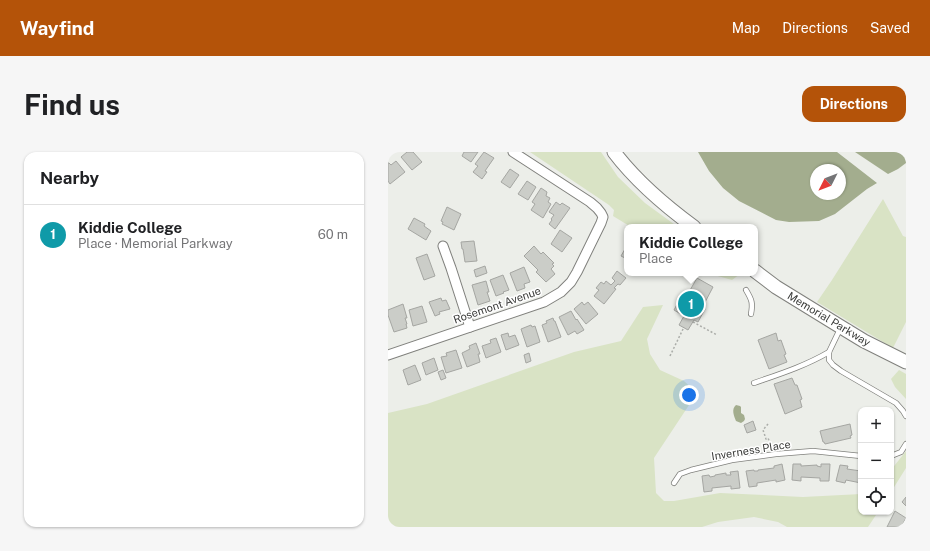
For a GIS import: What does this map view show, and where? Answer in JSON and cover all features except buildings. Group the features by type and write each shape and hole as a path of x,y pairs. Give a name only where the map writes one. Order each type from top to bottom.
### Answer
{"main road":[{"path":"614,152 623,164 653,195 690,224"},
{"name":"Memorial Parkway","path":"758,273 776,287 864,341 906,362"}],"street":[{"name":"Rosemont Avenue","path":"388,355 544,302 561,292 571,282 603,217 597,208 590,202 514,152"},
{"path":"443,246 470,327"}],"lane":[{"path":"746,290 751,298 751,314"},
{"path":"841,327 829,352 829,360 841,371 896,403 906,416"},
{"path":"754,383 794,369 829,352"},
{"path":"894,455 901,452 906,444"},
{"name":"Inverness Place","path":"674,483 680,474 732,460 814,451 858,456"}],"path":[{"path":"693,322 716,335"},
{"path":"670,356 684,327"},
{"path":"768,424 763,430 771,447"}],"shaded area":[{"path":"530,152 601,152 618,177 645,203 674,224 626,224 613,216 614,210 609,205"},
{"path":"698,152 837,152 877,183 835,214 819,221 789,222 776,220 739,201 723,188 709,171"},
{"path":"855,152 906,152 906,163 888,174"},
{"path":"883,199 903,236 906,237 906,322 893,348 817,302"},
{"path":"718,276 737,276 732,280"},
{"path":"663,305 647,339 650,354 660,370 684,381 697,393 654,458 656,493 664,501 674,501 720,493 803,497 858,494 858,515 876,515 868,527 787,527 778,522 754,517 718,522 702,527 388,527 388,413 427,404 574,352 621,341 643,307"},
{"path":"899,370 906,374 906,399 895,387 891,379"},
{"path":"736,405 741,407 741,413 744,415 745,419 741,423 736,421 734,415 733,411"},
{"path":"906,451 906,468 894,487 894,479 894,466"}],"place":[{"name":"Kiddie College","path":"691,304"}]}
